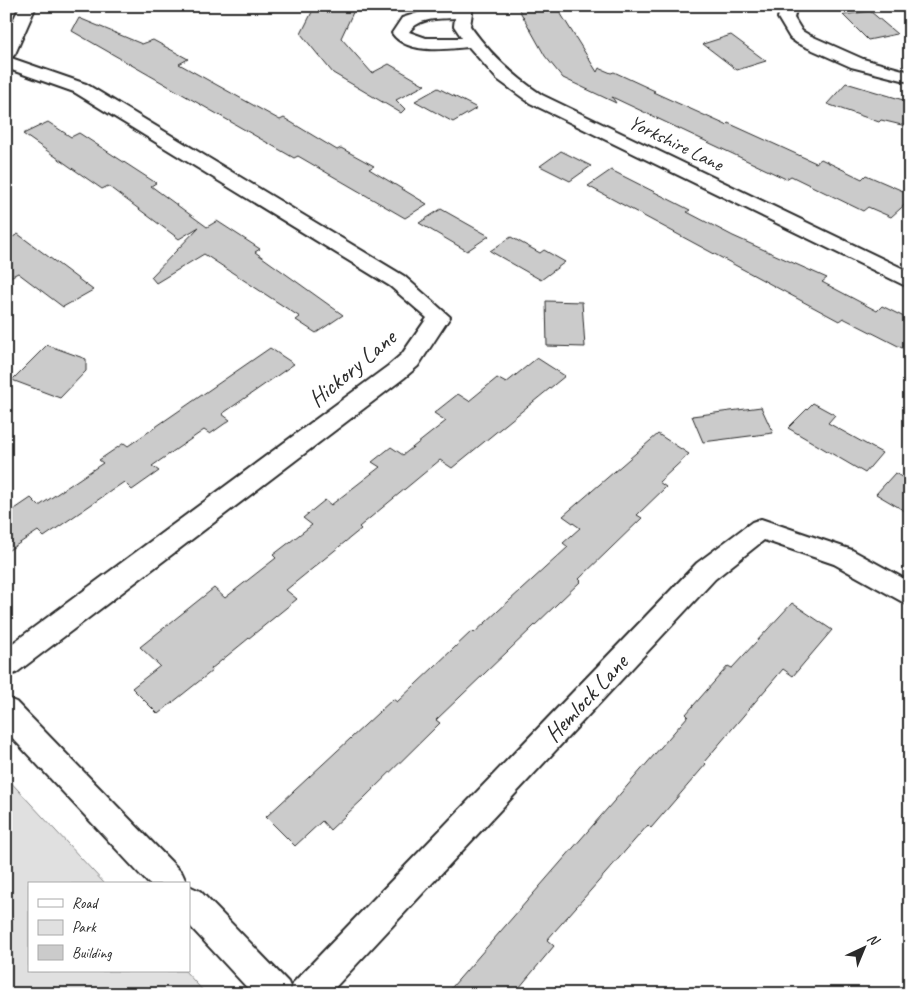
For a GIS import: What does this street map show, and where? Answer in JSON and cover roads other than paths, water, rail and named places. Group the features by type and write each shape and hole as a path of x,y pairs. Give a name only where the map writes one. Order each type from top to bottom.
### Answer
{"street":[{"path":"6,54 28,6"},
{"path":"789,6 786,18 796,34 803,39 857,63 910,77"},
{"path":"465,9 424,16 408,21 400,33 408,39 426,44 472,42"},
{"name":"Yorkshire Lane","path":"465,9 462,26 472,42 498,73 536,99 910,280"},
{"name":"Hickory Lane","path":"6,62 80,88 397,281 439,317 410,360 396,372 6,664"},
{"name":"Hemlock Lane","path":"306,994 706,571 761,529 843,557 910,595"},
{"path":"6,711 169,882"},
{"path":"190,903 276,994"}]}
